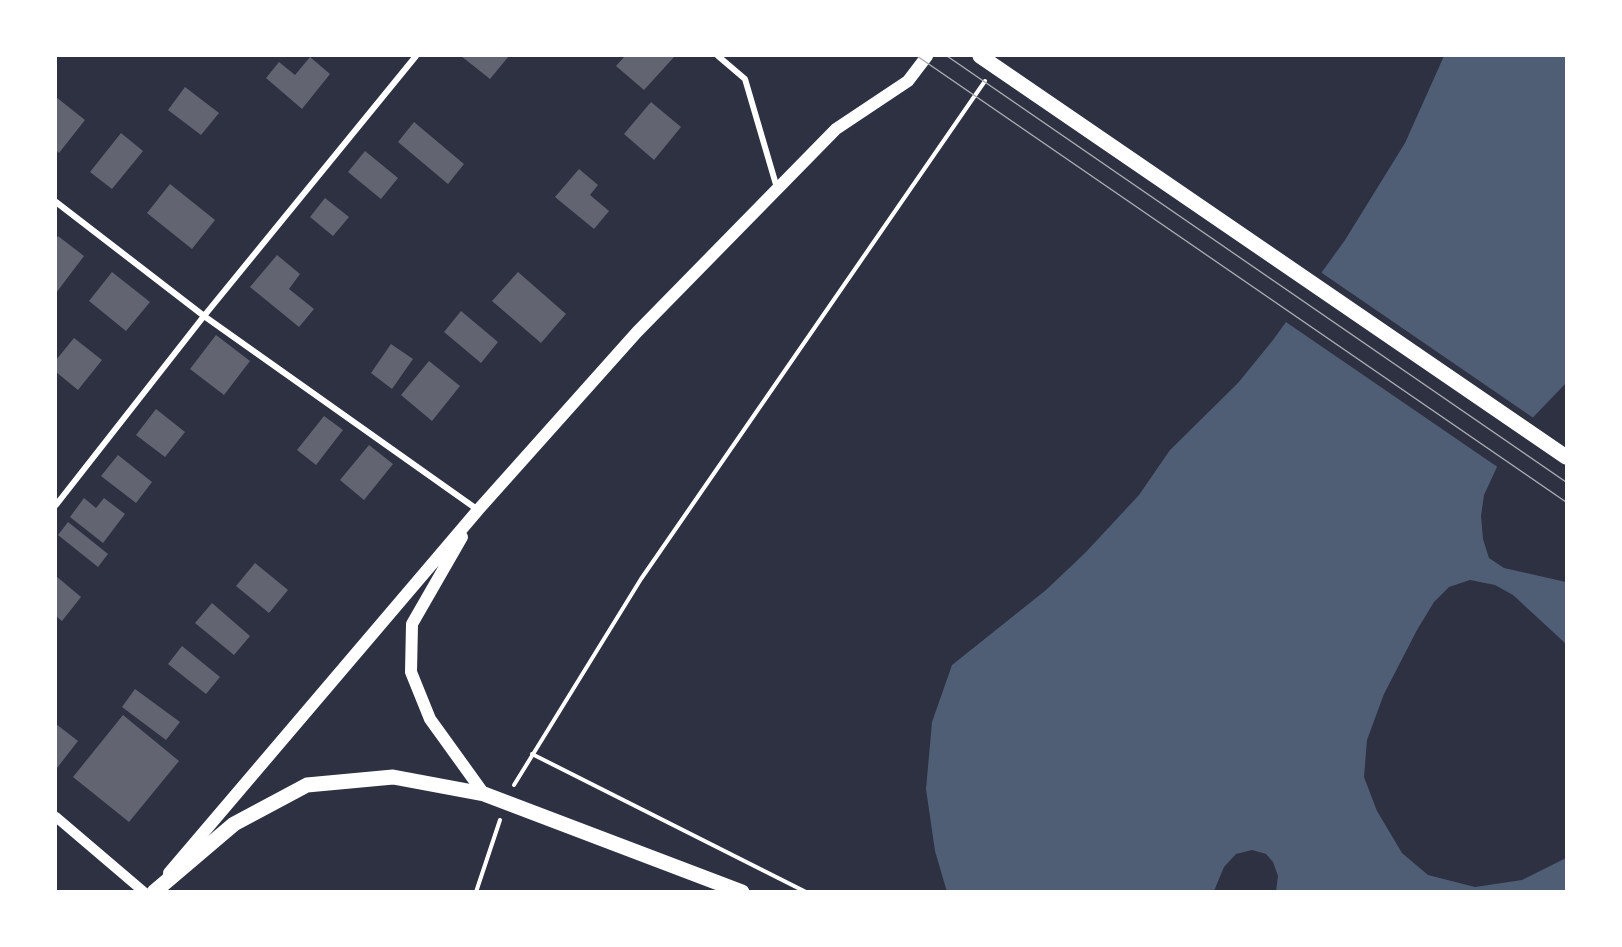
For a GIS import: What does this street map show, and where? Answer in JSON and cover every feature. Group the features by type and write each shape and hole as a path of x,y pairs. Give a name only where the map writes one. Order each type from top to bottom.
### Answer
{"main road":[{"path":"154,891 478,510 637,332 836,129 908,81 927,56"},
{"path":"981,56 1566,456"},
{"path":"478,510 412,624 411,672 430,719 484,794"},
{"path":"154,891 234,824 307,784 393,777 484,794 742,891"}],"street":[{"path":"56,505 204,316 416,56"},
{"path":"718,56 745,79 777,188"},
{"path":"56,202 204,316 478,510"},
{"path":"56,817 144,891"}],"path":[{"path":"476,891 506,802 532,754 641,579 991,73"},
{"path":"532,754 806,891"}],"water":[{"path":"1444,56 1566,56 1566,383 1521,430 1497,467 1484,495 1481,516 1483,539 1489,558 1504,568 1566,582 1566,644 1513,595 1495,585 1470,580 1449,587 1434,602 1384,694 1367,740 1364,777 1377,811 1402,853 1428,875 1475,887 1522,880 1566,858 1566,891 1276,891 1278,876 1273,862 1266,854 1252,850 1236,854 1224,867 1214,891 947,892 935,851 926,789 932,722 952,665 1046,590 1086,552 1139,495 1170,450 1238,383 1273,340 1345,240 1405,143"}],"pier":[{"path":"1319,271 1535,419 1523,432 1499,468 1283,320"}],"building":[{"path":"461,56 509,56 490,79"},
{"path":"625,56 675,56 644,90 616,66"},
{"path":"310,57 330,74 302,109 266,78 279,62 295,75"},
{"path":"185,87 219,113 201,135 168,110"},
{"path":"56,97 85,120 59,153 56,150"},
{"path":"651,102 681,127 654,160 624,134"},
{"path":"414,122 464,164 448,184 398,142"},
{"path":"121,133 143,151 112,189 90,172"},
{"path":"365,151 398,178 381,199 348,172"},
{"path":"579,169 598,185 590,195 609,211 594,229 555,197"},
{"path":"170,184 215,220 192,249 147,213"},
{"path":"325,198 349,217 333,236 310,217"},
{"path":"58,236 84,256 56,293 56,239"},
{"path":"277,255 300,274 289,289 314,309 299,327 250,287"},
{"path":"112,272 150,302 126,331 89,301"},
{"path":"518,272 566,314 541,343 492,301"},
{"path":"461,311 498,342 481,363 444,332"},
{"path":"216,335 250,361 224,395 190,369"},
{"path":"74,338 102,360 78,390 56,372 56,360"},
{"path":"391,344 413,359 392,389 371,373"},
{"path":"429,361 460,386 432,421 401,395"},
{"path":"156,409 185,432 165,457 136,435"},
{"path":"324,416 343,430 316,465 297,450"},
{"path":"369,445 393,464 364,500 340,480"},
{"path":"118,455 152,482 136,503 101,476"},
{"path":"84,498 96,508 104,498 125,514 103,543 70,517"},
{"path":"68,522 108,554 98,567 58,535"},
{"path":"255,563 288,590 269,613 236,586"},
{"path":"56,576 81,597 62,621 56,616"},
{"path":"212,603 250,636 234,655 195,623"},
{"path":"182,646 220,677 206,694 168,664"},
{"path":"135,689 180,722 166,740 122,707"},
{"path":"123,715 179,761 129,822 73,777"},
{"path":"56,724 78,741 57,768 56,766"}],"tram line":[{"path":"917,56 1566,502"},
{"path":"947,56 1566,482"}]}
